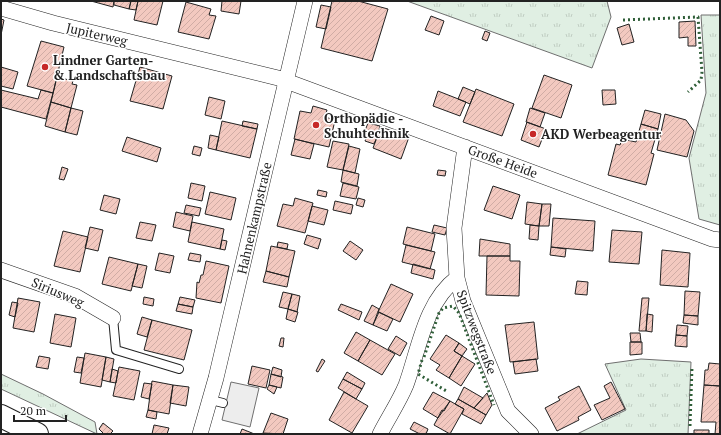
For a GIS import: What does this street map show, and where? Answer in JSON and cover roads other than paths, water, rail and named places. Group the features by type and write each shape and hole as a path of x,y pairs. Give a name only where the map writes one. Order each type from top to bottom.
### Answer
{"street":[{"name":"Hahnenkampstraße","path":"200,434 217,401 306,1"},
{"name":"Jupiterweg","path":"1,8 53,23 287,82"},
{"name":"Große Heide","path":"287,82 712,239 720,240"},
{"name":"Spitzwegstraße","path":"464,147 454,228 457,278 463,301 508,411 530,434"},
{"name":"Siriusweg","path":"1,270 75,296 113,318"},
{"path":"380,434 405,386 434,304 450,283 457,278"},
{"path":"1,416 36,434"}],"lane":[{"path":"113,318 116,350 179,369"}],"place":[{"name":"Lindner Garten- & Landschaftsbau","path":"45,67"},
{"name":"Orthopädie - Schuhtechnik","path":"316,125"},
{"name":"AKD Werbeagentur","path":"533,134"}]}
